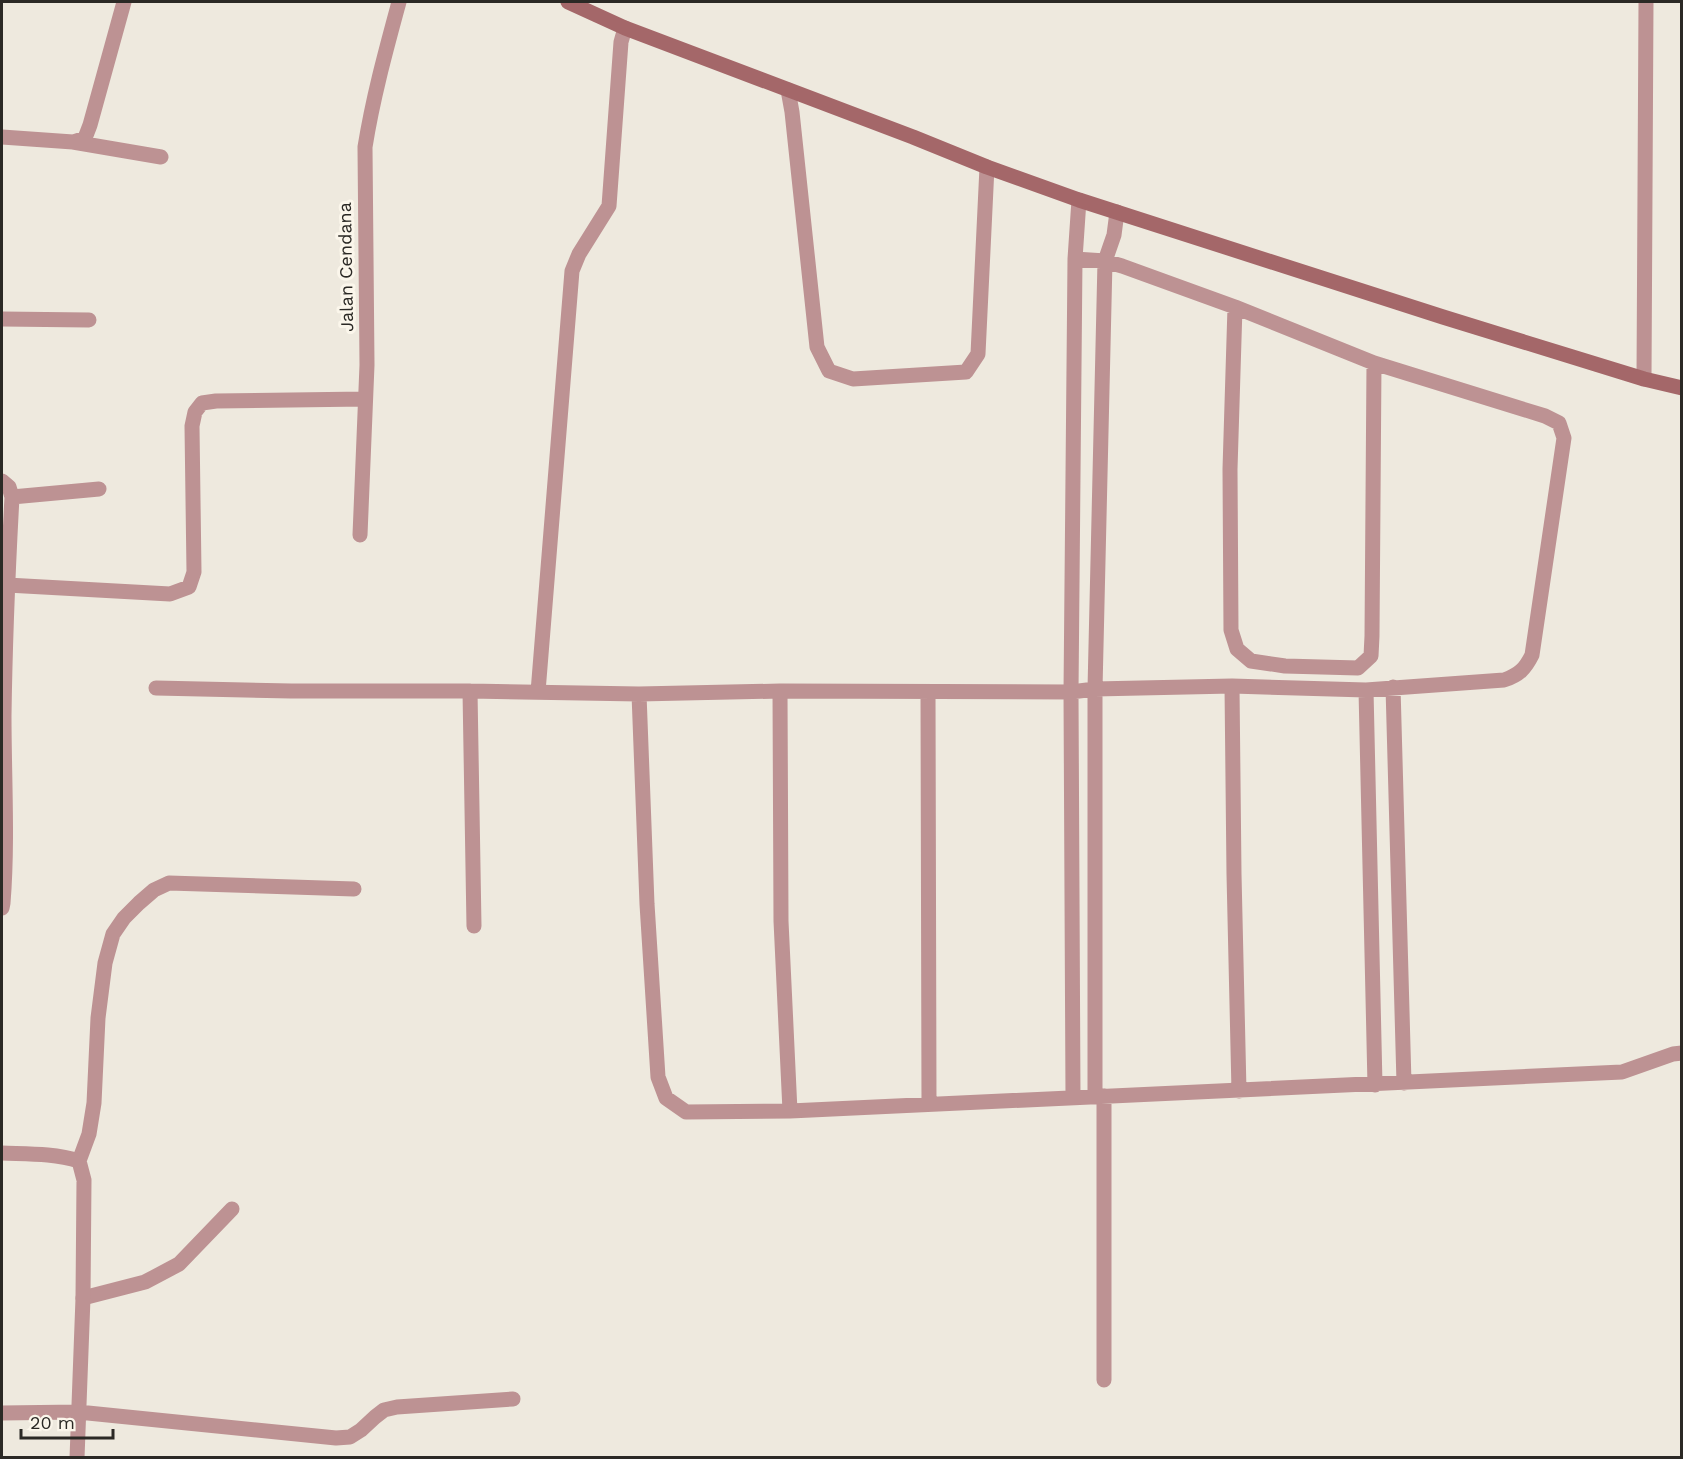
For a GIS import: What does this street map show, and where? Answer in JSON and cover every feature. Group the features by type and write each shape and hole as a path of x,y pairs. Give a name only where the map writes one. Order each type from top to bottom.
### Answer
{"street":[{"path":"73,142 85,138 90,126 124,2"},
{"name":"Jalan Cendana","path":"360,535 367,365 364,147 380,68 399,2"},
{"path":"568,2 625,28 1079,200 1432,314 1644,379 1682,388"},
{"path":"1644,379 1646,2"},
{"path":"538,692 572,270 579,254 609,206 621,42 625,28"},
{"path":"788,90 817,347 829,371 853,379 966,372 978,354 987,167"},
{"path":"2,137 73,142 161,157"},
{"path":"1072,1098 1071,692 1075,259 1079,200"},
{"path":"1104,1380 1095,689 1105,261 1114,235 1117,212"},
{"path":"156,688 639,694 780,691 1071,692 1095,689 1232,686 1366,690 1504,681 1518,675 1527,666 1532,655 1564,438 1558,423 1545,416 1374,363 1235,307 1105,261 1075,259"},
{"path":"1235,307 1230,469 1231,630 1237,649 1251,661 1285,666 1358,668 1371,656 1374,363"},
{"path":"2,320 89,320"},
{"path":"8,585 170,594 189,587 194,572 192,426 195,412 202,403 365,399"},
{"path":"2,481 9,487 12,497 4,716 6,870 2,908"},
{"path":"12,497 99,489"},
{"path":"1232,686 1239,1091"},
{"path":"1393,687 1404,1083"},
{"path":"1366,690 1375,1085"},
{"path":"470,691 474,926"},
{"path":"780,691 781,921 790,1111"},
{"path":"928,692 929,1104"},
{"path":"639,694 647,904 658,1077 666,1098 686,1112 790,1111 1622,1072 1682,1053"},
{"path":"77,1458 83,1298 84,1180 79,1161 89,1134 94,1103 98,1018 105,963 113,934 124,918 139,903 154,890 169,883 354,889"},
{"path":"2,1154 51,1155 79,1161"},
{"path":"83,1298 145,1282 179,1264 232,1209"},
{"path":"2,1413 78,1412 336,1438 350,1437 384,1410 398,1407 513,1400"}]}
